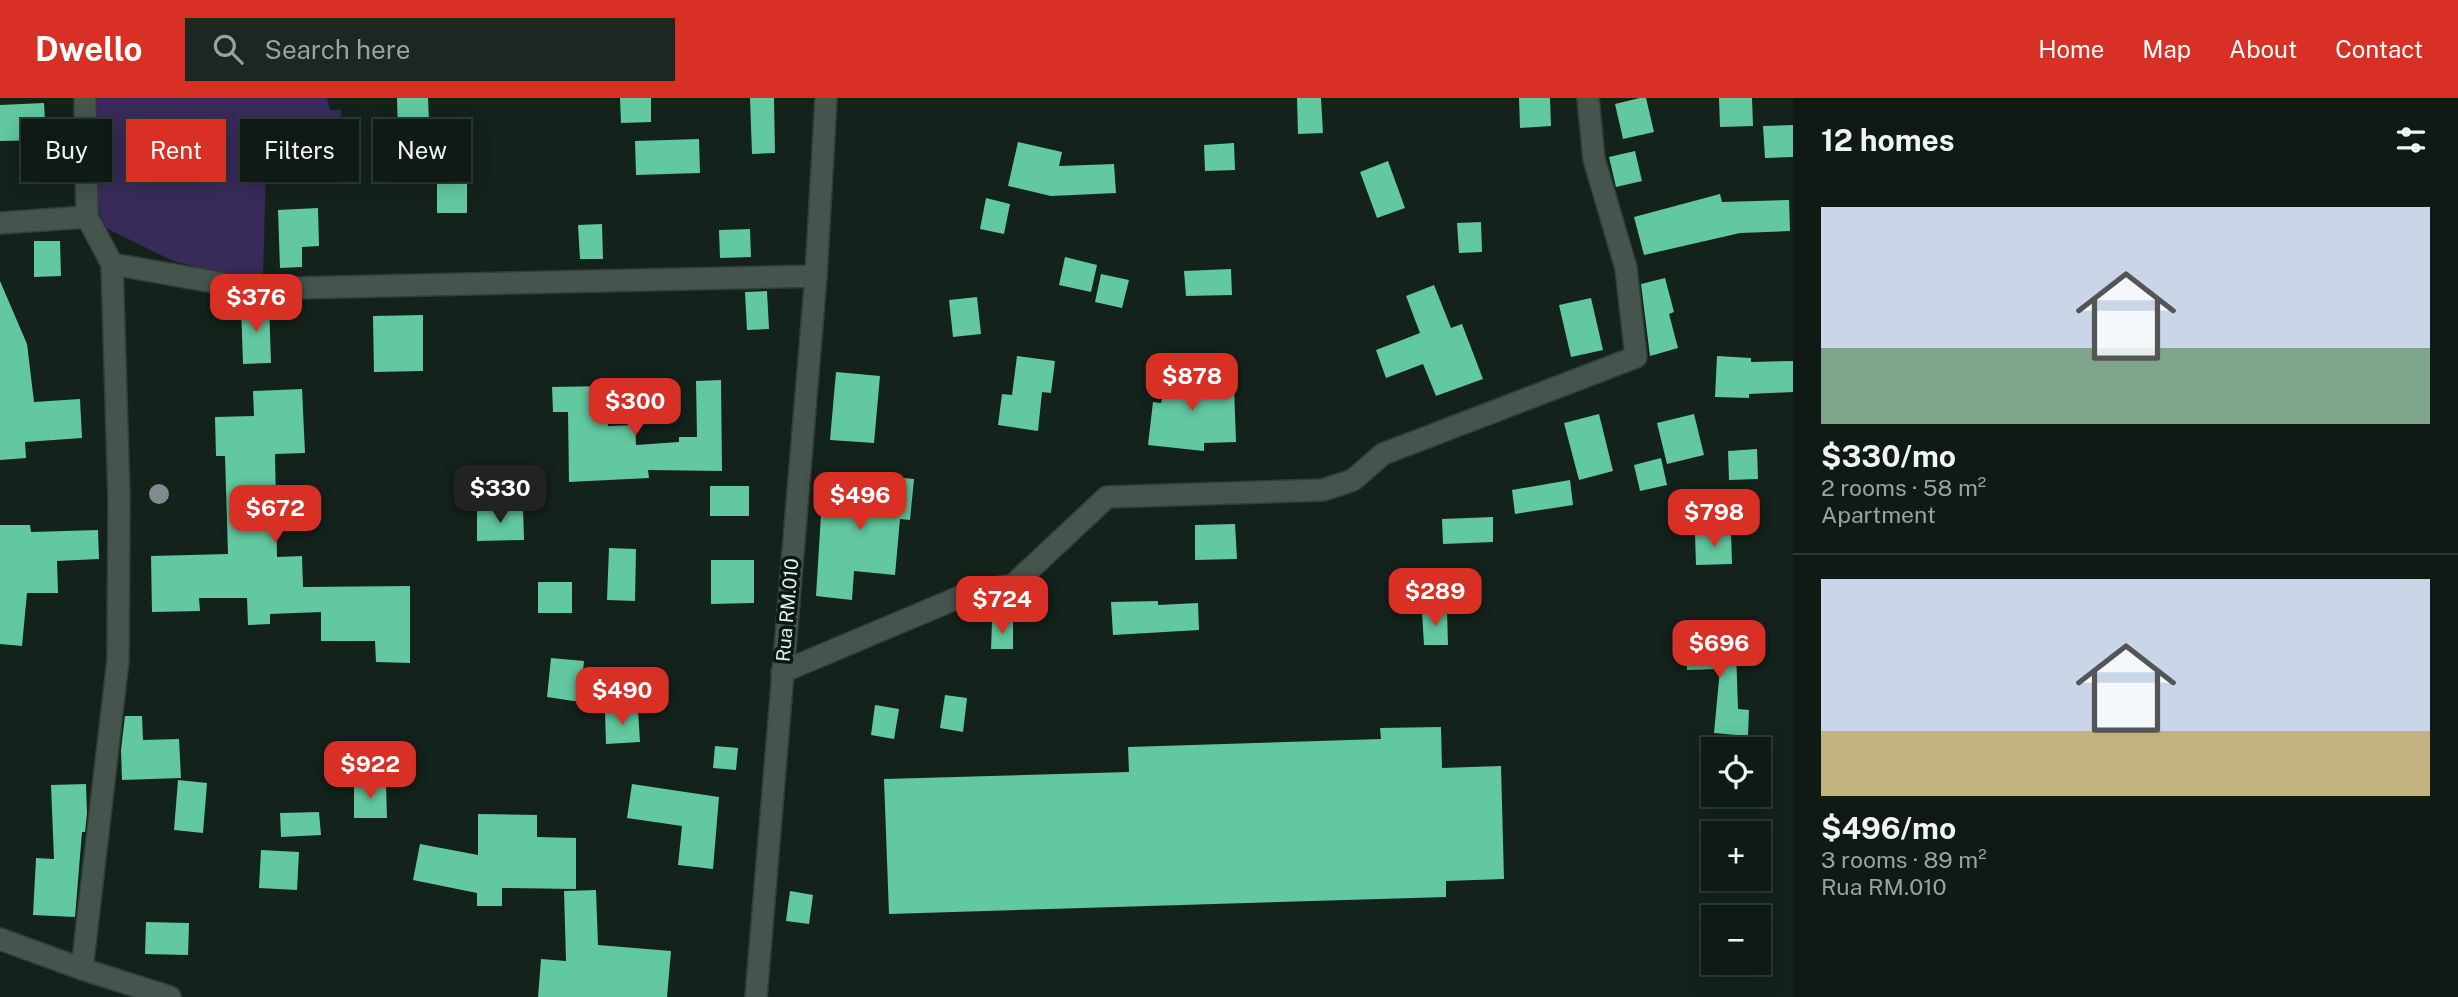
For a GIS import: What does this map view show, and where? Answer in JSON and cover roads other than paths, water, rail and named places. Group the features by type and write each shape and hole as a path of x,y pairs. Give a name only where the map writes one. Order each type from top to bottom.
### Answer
{"street":[{"path":"82,969 118,660 119,498 112,264 87,217 85,98"},
{"name":"Rua RM.010","path":"756,997 816,276 826,98"},
{"path":"782,672 974,591 1013,585 1107,497 1323,490 1353,480 1383,454 1636,357 1626,268 1594,159 1588,98"},
{"path":"0,223 87,217"},
{"path":"112,264 253,289 816,276"},
{"path":"0,939 170,997"}]}
